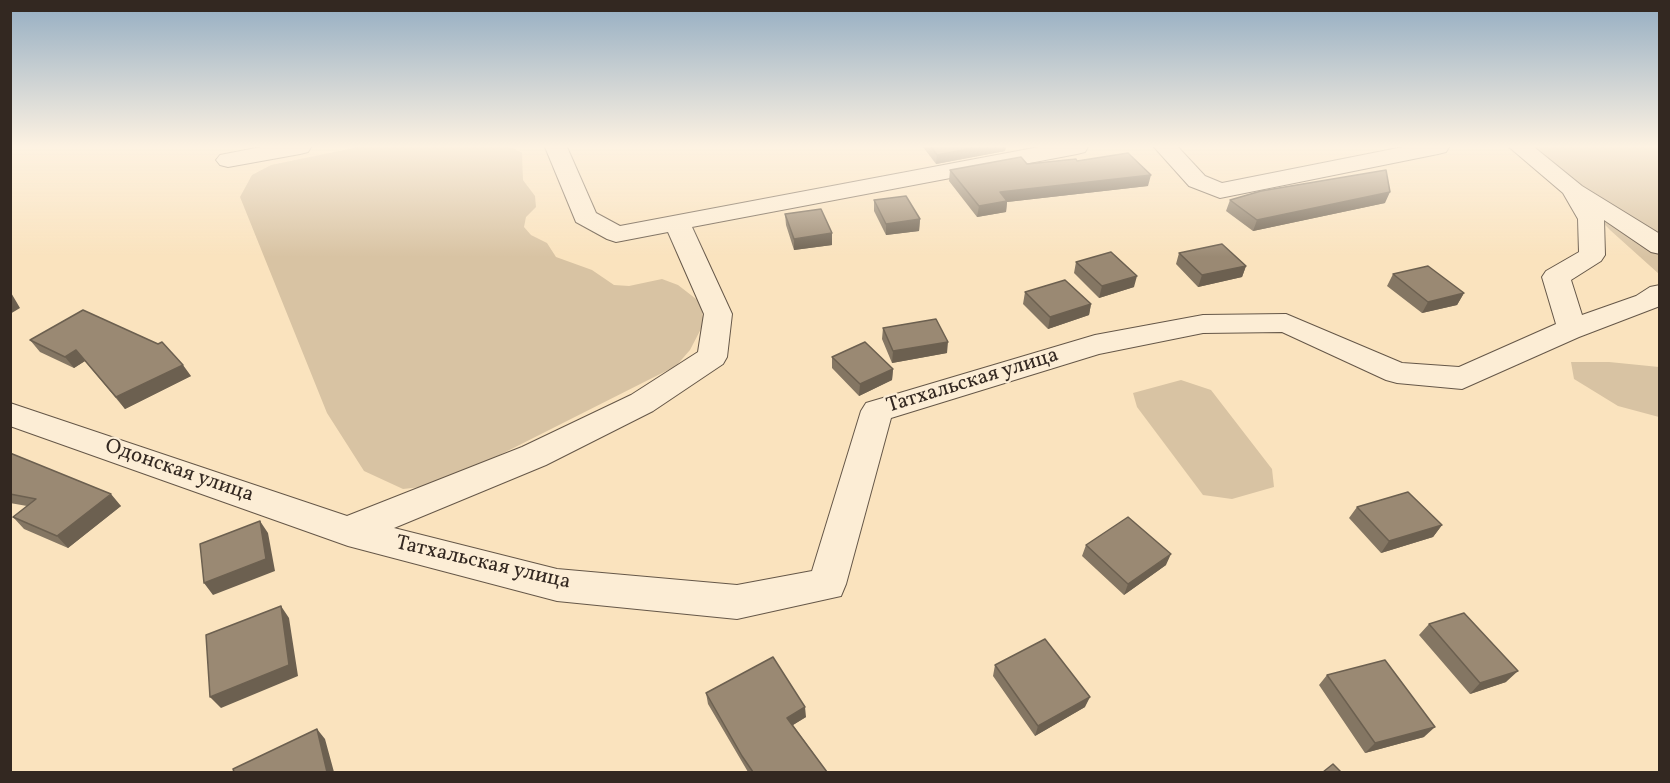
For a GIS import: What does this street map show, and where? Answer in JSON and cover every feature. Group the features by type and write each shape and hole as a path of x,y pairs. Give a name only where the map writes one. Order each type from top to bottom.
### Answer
{"street":[{"path":"571,184 585,217 616,234 881,184"},
{"path":"1203,184 1220,190 1253,184"},
{"path":"1565,184 1659,246"},
{"path":"1569,330 1571,324 1556,277 1592,255 1591,219 1572,189"},
{"path":"348,531 534,456 642,403 712,357 718,314 677,222"},
{"path":"1569,330 1646,302 1659,293"},
{"name":"Татхальская улица","path":"348,531 557,585 737,602 827,584 877,411 1095,345 1203,324 1286,323 1397,373 1462,378 1569,330"},
{"name":"Одонская улица","path":"10,414 348,531"}],"shaded area":[{"path":"247,184 526,184 535,196 536,207 526,217 524,227 531,235 547,243 556,257 592,270 614,285 629,286 662,279 678,285 700,302 704,323 690,350 676,366 440,485 403,489 364,471 327,413 240,197"},
{"path":"1565,184 1659,184 1659,274 1610,230"},
{"path":"1571,362 1609,362 1659,367 1659,417 1618,406 1574,379"},
{"path":"1181,380 1211,390 1272,469 1274,487 1232,499 1203,495 1137,407 1133,393"}],"building":[{"path":"961,184 1075,184 1000,192 1007,201 979,206"},
{"path":"1305,184 1388,184 1390,192 1257,220 1230,200 1261,191"},
{"path":"906,196 920,219 886,224 874,200"},
{"path":"821,209 832,233 794,239 785,214"},
{"path":"1222,244 1246,266 1202,275 1179,253"},
{"path":"1111,252 1137,276 1102,286 1076,262"},
{"path":"1428,266 1464,293 1428,302 1393,274"},
{"path":"1065,280 1091,304 1050,317 1025,292"},
{"path":"83,310 158,344 162,342 183,365 116,397 76,350 65,357 30,340"},
{"path":"936,319 948,342 893,351 883,328"},
{"path":"865,342 893,369 860,384 832,357"},
{"path":"10,453 111,494 57,536 13,517 36,499 10,494"},
{"path":"1408,492 1442,525 1389,541 1357,507"},
{"path":"1128,517 1171,554 1128,584 1086,545"},
{"path":"260,521 266,559 204,583 200,544"},
{"path":"281,606 289,665 210,697 206,635"},
{"path":"1464,613 1518,671 1480,683 1429,624"},
{"path":"1045,639 1090,697 1038,726 995,665"},
{"path":"773,657 805,707 787,718 827,772 753,772 706,693"},
{"path":"1385,660 1435,727 1375,743 1327,675"},
{"path":"317,729 327,772 234,772 233,769"},
{"path":"1333,764 1341,772 1323,772"}]}
